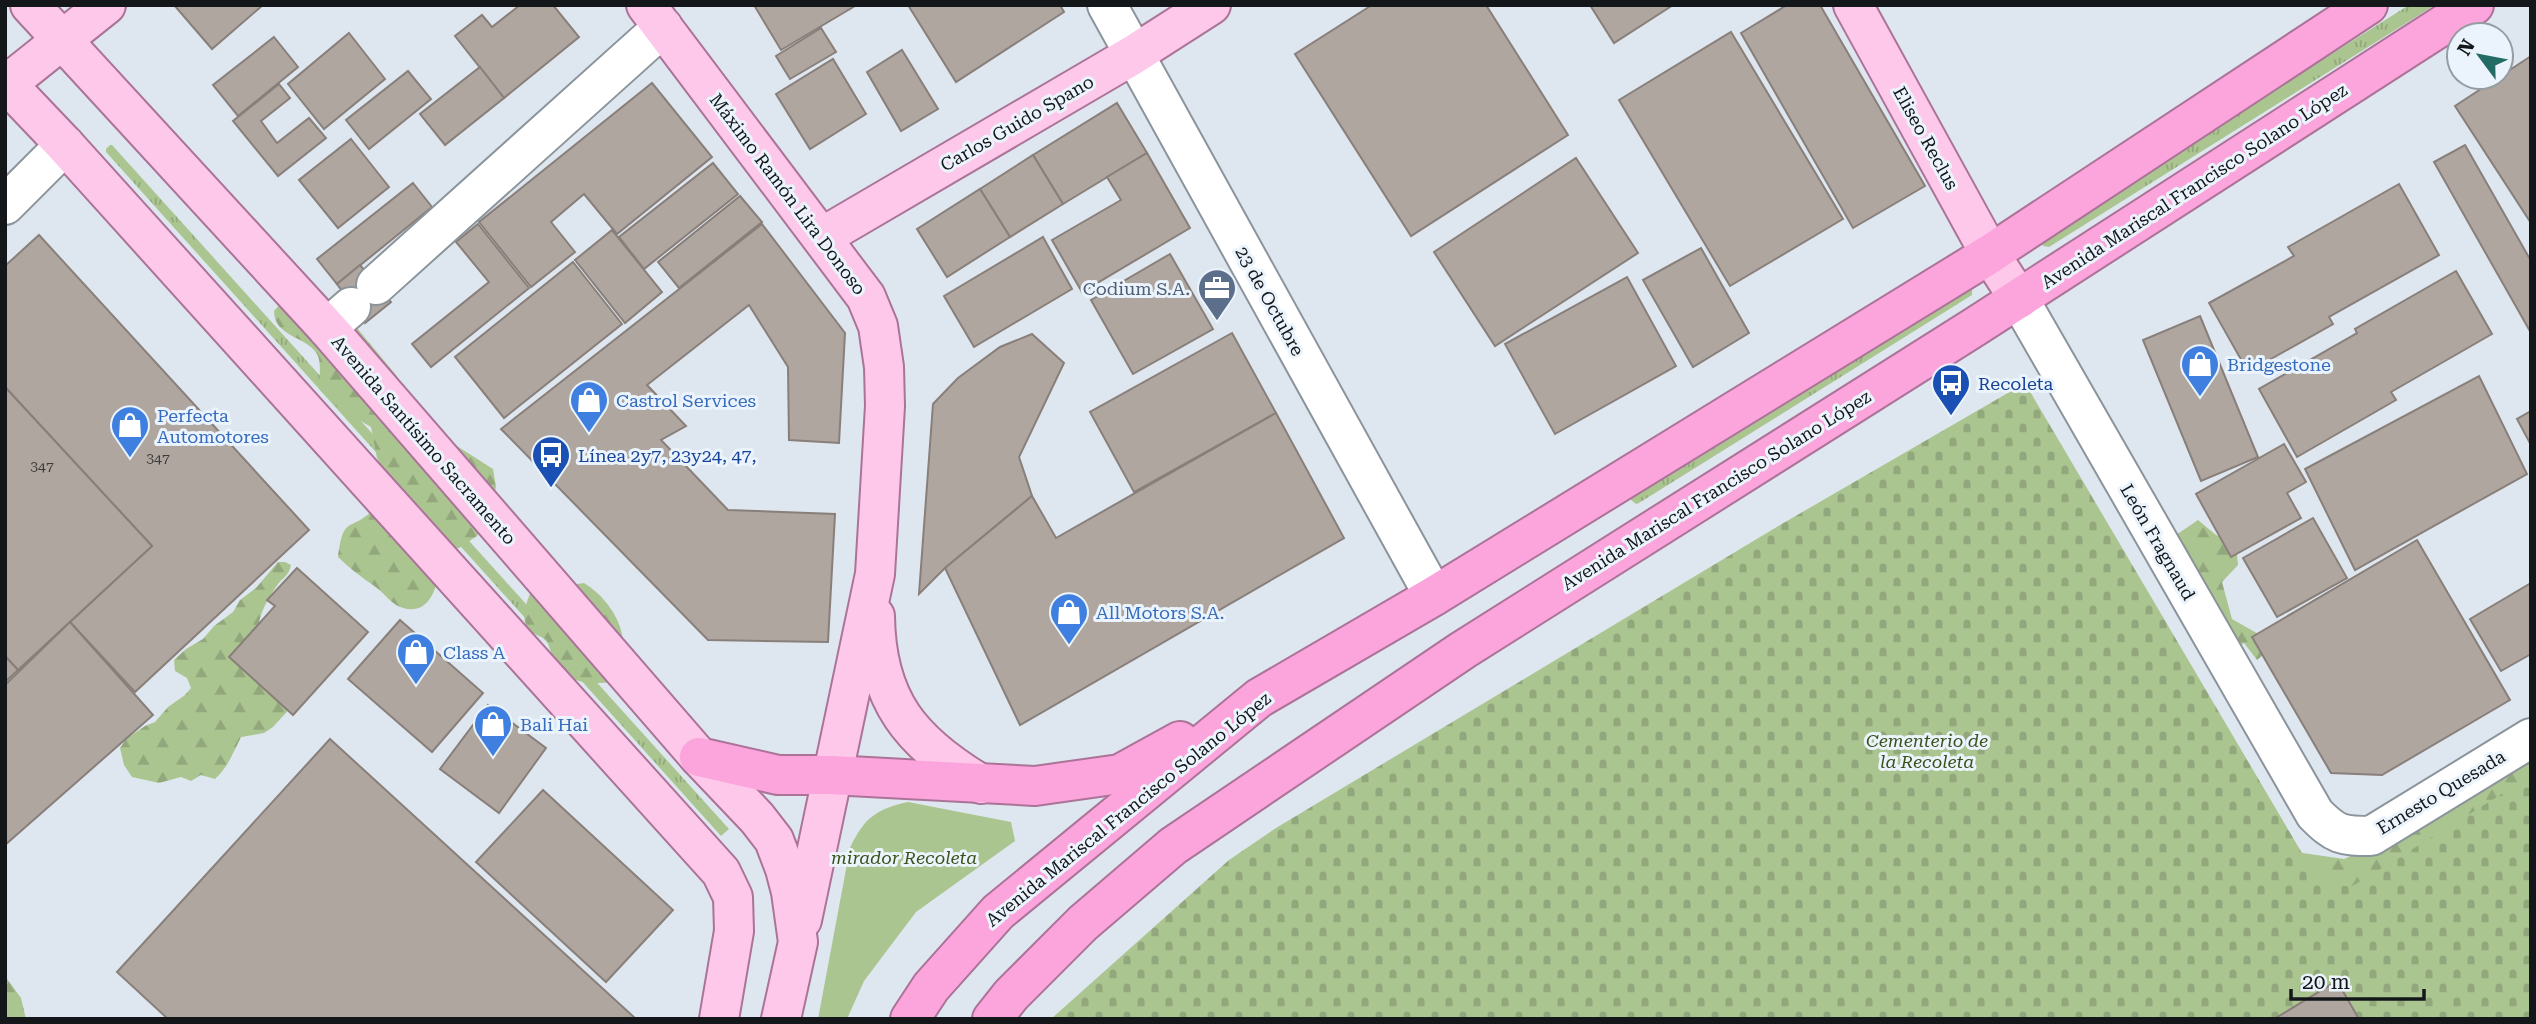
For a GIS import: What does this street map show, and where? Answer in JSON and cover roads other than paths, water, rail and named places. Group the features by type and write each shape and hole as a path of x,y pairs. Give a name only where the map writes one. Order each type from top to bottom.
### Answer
{"highway":[{"name":"Avenida Mariscal Francisco Solano López","path":"992,1019 1011,995 1083,923 1173,846 1463,650 2003,274 2368,5"},
{"name":"Avenida Mariscal Francisco Solano López","path":"910,1019 931,986 998,912 1259,698 2474,5"},
{"path":"699,757 778,775 831,775 1035,786 1119,774 1259,698"}],"main road":[{"name":"Avenida Santísimo Sacramento","path":"30,5 63,41 351,307 699,757 757,818 774,840 791,892 797,942"},
{"path":"106,5 6,83 721,872 733,897 734,931 719,1019"},
{"name":"Carlos Guido Spano","path":"822,237 1133,55 1211,5"},
{"name":"Eliseo Reclus","path":"1853,5 2003,274"},
{"name":"Máximo Ramón Lira Donoso","path":"655,16 866,297 878,326 880,339 886,406 874,573 797,942"},
{"path":"874,573 875,646 890,696 913,733 946,763 981,785"},
{"path":"781,1019 797,942"}],"street":[{"name":"23 de Octubre","path":"1107,5 1434,596"},
{"path":"351,307 655,16"},
{"path":"5,205 65,145"},
{"name":"León Fragnaud","path":"2003,274 2315,814"},
{"name":"Ernesto Quesada","path":"2315,814 2332,831 2350,836 2371,836 2531,738"}],"place":[{"name":"Codium S.A.","path":"1217,322"},
{"name":"Bridgestone","path":"2200,398"},
{"name":"Recoleta","path":"1951,417"},
{"name":"Castrol Services","path":"589,434"},
{"name":"Perfecta Automotores","path":"130,459"},
{"name":"Línea 2y7, 23y24, 47,","path":"551,489"},
{"name":"All Motors S.A.","path":"1069,646"},
{"name":"Class A","path":"416,686"},
{"name":"Bali Hai","path":"493,758"}],"park label":[{"name":"Cementerio de la Recoleta","path":"1927,750"},
{"name":"mirador Recoleta","path":"904,857"}]}
